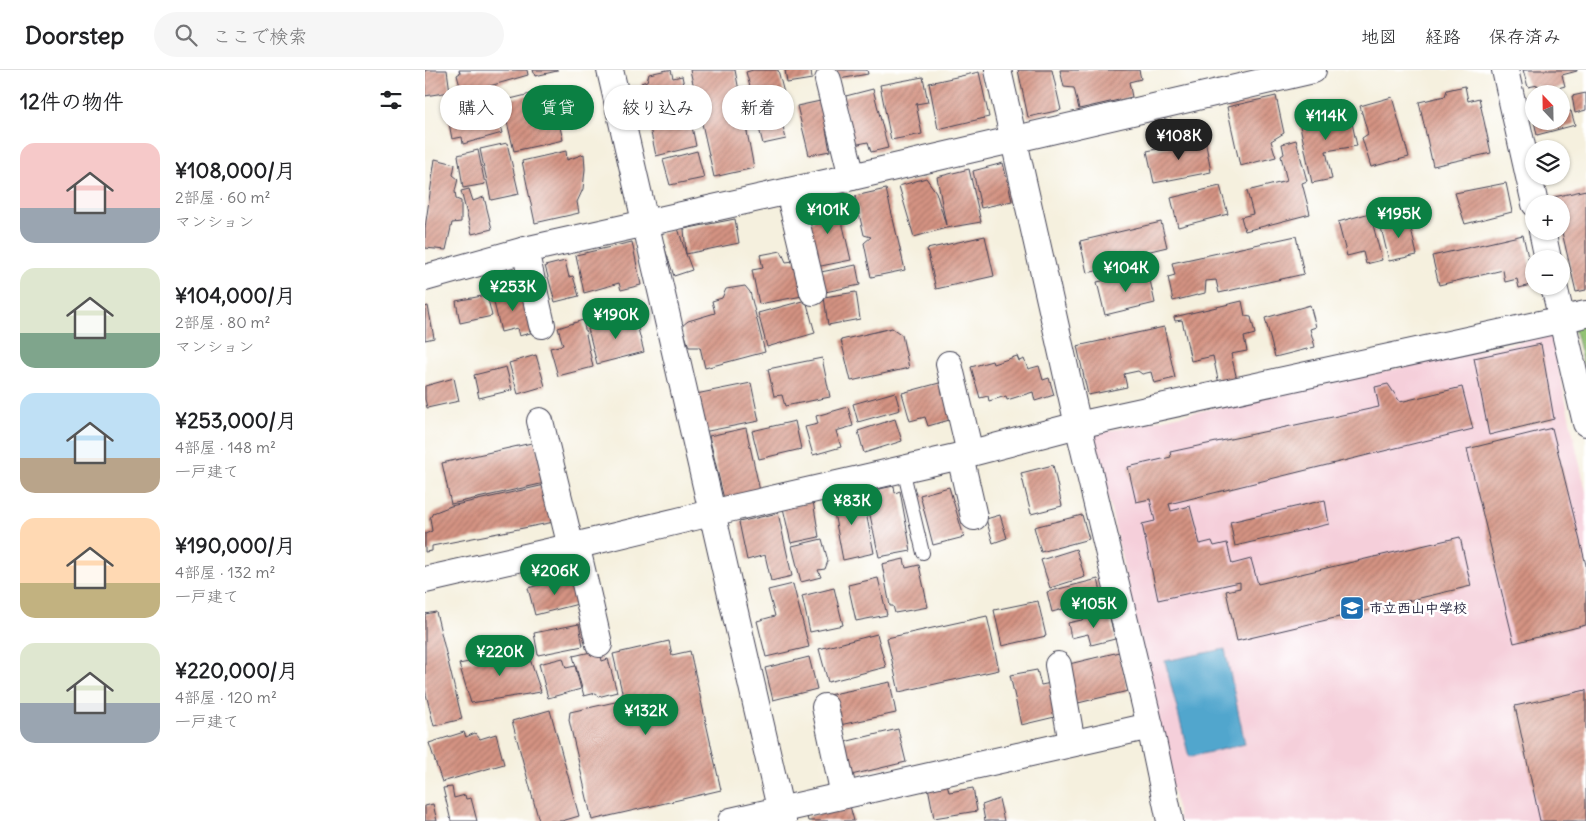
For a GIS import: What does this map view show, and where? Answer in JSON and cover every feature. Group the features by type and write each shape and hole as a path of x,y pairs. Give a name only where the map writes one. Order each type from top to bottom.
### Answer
{"street":[{"path":"610,70 782,815"},
{"path":"998,70 1078,425 1150,726 1170,821"},
{"path":"425,278 525,250 852,178 1313,70"},
{"path":"1505,70 1533,195"},
{"path":"828,80 852,178"},
{"path":"789,192 813,292"},
{"path":"525,250 542,325"},
{"path":"1560,295 1574,317 1586,422"},
{"path":"425,580 903,469 1078,425 1574,317"},
{"path":"949,364 974,517"},
{"path":"540,421 568,535 579,557 599,644"},
{"path":"1058,665 1072,743"},
{"path":"825,707 844,795"},
{"path":"731,821 782,815 844,795 1150,726"}],"lane":[{"path":"903,469 923,553"}],"shaded area":[{"path":"1551,335 1586,492 1586,821 1180,821 1094,434"}],"green space":[{"path":"1586,320 1586,376 1573,323"}],"water":[{"path":"1225,649 1245,744 1189,757 1165,661"}],"building":[{"path":"425,70 447,70 449,85 440,85 440,94 425,96"},
{"path":"459,70 527,70 528,75 493,85 460,85 457,75 460,73"},
{"path":"533,70 557,70 557,71 535,76"},
{"path":"671,70 673,78 682,76 684,85 641,85 641,83 647,81 649,74"},
{"path":"690,70 735,70 738,85 722,85 722,130 747,130 754,168 714,177 703,130 712,130 712,85 693,85"},
{"path":"753,70 778,70 782,85 750,85 746,72"},
{"path":"785,70 811,70 812,79 787,83"},
{"path":"837,70 867,70 868,74 839,79"},
{"path":"1018,70 1052,70 1061,110 1028,117"},
{"path":"1060,70 1139,70 1141,79 1129,82 1132,97 1079,109 1074,88 1064,87"},
{"path":"1523,70 1577,70 1562,75 1565,85 1527,85"},
{"path":"979,72 989,117 938,129 929,83"},
{"path":"923,77 928,102 916,104 922,134 891,140 880,85"},
{"path":"1465,86 1468,101 1479,98 1491,153 1433,166 1419,102 1445,96 1447,90"},
{"path":"873,89 888,148 871,152 868,142 854,145 842,97"},
{"path":"1586,93 1586,110 1575,113 1572,96"},
{"path":"522,96 522,130 561,130 563,140 514,151 509,130 512,130 512,99"},
{"path":"1276,96 1284,133 1271,141 1276,157 1240,166 1227,107"},
{"path":"1392,97 1409,157 1371,167 1362,138 1368,134 1360,106"},
{"path":"825,100 831,127 826,129 830,151 809,155 797,106"},
{"path":"1349,109 1357,146 1326,151 1332,179 1312,183 1299,121"},
{"path":"1570,111 1571,111 1575,125 1570,126"},
{"path":"450,130 501,130 502,133 463,144 462,137 452,139"},
{"path":"650,130 693,130 696,146 656,156"},
{"path":"760,130 784,130 786,139 763,144"},
{"path":"1536,130 1556,130 1537,135"},
{"path":"1205,139 1211,172 1154,183 1147,151"},
{"path":"1296,140 1307,181 1302,183 1310,214 1245,231 1241,217 1253,214 1247,191 1287,181 1281,156 1284,154 1282,144"},
{"path":"507,143 519,194 491,200 480,149"},
{"path":"478,150 485,184 463,188 458,155"},
{"path":"566,151 567,160 584,154 583,189 577,202 579,213 535,223 522,161"},
{"path":"697,151 704,178 670,185 663,160"},
{"path":"435,159 455,164 453,175 458,179 455,191 456,199 461,201 461,222 452,223 446,250 425,248 425,228"},
{"path":"1003,163 1012,201 981,208 973,171"},
{"path":"969,169 981,222 946,228 914,237 899,186 926,178 936,192 946,225 937,177"},
{"path":"1506,183 1512,212 1465,224 1455,193"},
{"path":"1220,186 1228,214 1178,227 1171,198"},
{"path":"469,189 473,201 484,197 492,229 472,234 461,191"},
{"path":"886,189 905,270 871,277 864,243 871,237 864,235 855,196"},
{"path":"1586,190 1586,290 1576,292 1570,266 1570,250 1566,250 1564,240 1570,240 1570,195 1563,195"},
{"path":"837,200 851,260 816,267 806,223 814,221 811,206"},
{"path":"1370,213 1382,260 1366,264 1363,252 1347,256 1338,222"},
{"path":"1408,216 1417,255 1389,261 1380,223"},
{"path":"735,219 739,243 686,254 684,229"},
{"path":"1161,222 1167,247 1142,253 1141,261 1087,273 1080,241"},
{"path":"678,228 692,270 674,276 660,234"},
{"path":"1523,235 1526,250 1525,286 1519,288 1517,279 1505,282 1503,270 1439,285 1432,256"},
{"path":"985,236 994,276 936,289 927,249"},
{"path":"1296,236 1304,274 1219,293 1216,280 1206,281 1205,293 1173,301 1168,277 1175,275 1172,263"},
{"path":"632,242 641,285 621,290 619,283 584,293 576,255"},
{"path":"781,251 786,262 801,260 808,295 759,304 752,270 763,268 760,255"},
{"path":"565,261 569,277 573,276 579,296 555,302 545,266"},
{"path":"856,265 860,285 825,292 821,272"},
{"path":"1148,271 1155,303 1105,315 1097,282"},
{"path":"745,286 750,292 765,352 705,368 700,347 689,347 682,326 688,321 715,313 712,301 722,298 726,289"},
{"path":"516,287 518,294 523,294 534,332 519,336 517,328 501,332 492,294"},
{"path":"856,292 860,319 828,325 824,297"},
{"path":"487,295 492,316 460,323 456,301"},
{"path":"806,300 815,333 767,347 758,313"},
{"path":"1242,301 1245,316 1251,317 1255,334 1244,337 1247,351 1231,354 1237,380 1219,384 1213,356 1191,361 1182,320 1175,321 1174,317"},
{"path":"1310,305 1316,327 1310,329 1315,347 1275,357 1265,318"},
{"path":"428,306 434,338 425,340 425,307"},
{"path":"635,317 644,352 597,364 588,329"},
{"path":"583,320 593,367 558,376 550,348 563,345 558,328"},
{"path":"1164,327 1175,378 1154,383 1151,372 1142,374 1138,371 1124,374 1127,387 1088,395 1077,346"},
{"path":"892,328 902,335 909,368 851,381 841,340"},
{"path":"1541,344 1554,419 1489,435 1474,358"},
{"path":"536,355 545,386 518,394 509,363"},
{"path":"1017,356 1019,361 1024,359 1028,369 1039,366 1043,380 1049,378 1054,395 1035,401 1033,392 1007,400 1006,396 989,401 988,396 980,398 971,367 992,361 993,364"},
{"path":"822,358 830,397 785,406 782,395 774,396 768,369"},
{"path":"506,367 512,390 479,398 474,375"},
{"path":"454,378 459,401 427,408 425,386"},
{"path":"943,382 953,419 928,426 925,417 910,421 902,393"},
{"path":"751,383 759,421 703,432 696,394"},
{"path":"1388,384 1400,402 1462,387 1473,429 1169,504 1171,511 1190,506 1200,544 1212,541 1214,546 1227,543 1232,564 1251,559 1258,584 1460,537 1471,586 1237,641 1226,591 1240,588 1240,582 1158,600 1142,524 1155,521 1150,499 1136,502 1128,467 1171,457 1170,452 1379,407 1375,387"},
{"path":"895,392 900,410 858,422 853,404"},
{"path":"848,407 853,426 836,431 841,447 813,455 805,427 818,424 816,416"},
{"path":"895,419 902,441 864,453 858,431"},
{"path":"795,421 801,449 759,459 752,431"},
{"path":"746,428 760,491 724,499 709,436"},
{"path":"1552,428 1586,565 1586,625 1514,643 1467,449"},
{"path":"536,442 545,483 451,504 442,463"},
{"path":"1053,465 1062,506 1031,514 1021,473"},
{"path":"545,485 554,522 432,546 432,551 425,552 425,534 432,531 430,518 433,513 451,506"},
{"path":"894,486 895,493 900,491 911,551 879,557 865,492"},
{"path":"949,487 964,537 933,545 920,495"},
{"path":"862,492 874,553 843,560 831,497"},
{"path":"1325,500 1329,524 1235,546 1230,522"},
{"path":"813,501 819,537 791,543 783,508"},
{"path":"778,513 792,576 771,581 765,555 747,560 739,522"},
{"path":"1000,515 1007,538 993,543 986,519"},
{"path":"1082,515 1089,539 1041,552 1034,527"},
{"path":"822,539 828,561 825,569 818,570 821,577 801,582 792,546"},
{"path":"1076,549 1085,577 1050,588 1041,560"},
{"path":"904,559 906,568 919,565 928,607 895,613 893,606 890,606 882,564"},
{"path":"573,576 582,603 535,615 528,588"},
{"path":"878,578 887,615 856,621 848,585"},
{"path":"1098,579 1105,608 1084,614 1081,604 1052,612 1047,592"},
{"path":"793,584 809,647 766,657 757,621 775,616 768,590"},
{"path":"834,588 843,625 810,632 802,596"},
{"path":"1038,601 1046,636 1002,646 994,610"},
{"path":"436,612 462,719 434,726 425,690 425,614"},
{"path":"1109,614 1115,639 1091,645 1088,634 1071,638 1068,623"},
{"path":"987,616 999,670 899,692 887,638"},
{"path":"579,624 583,646 538,655 534,633"},
{"path":"877,634 886,667 828,682 819,649"},
{"path":"669,641 672,655 690,651 721,790 592,820 569,720 570,712 624,700 613,654"},
{"path":"527,650 541,692 471,703 459,664"},
{"path":"600,650 602,661 608,659 617,692 598,697 596,693 584,696 573,656"},
{"path":"1119,652 1128,691 1074,704 1065,665"},
{"path":"809,657 817,689 773,700 765,668"},
{"path":"563,658 566,668 575,666 581,689 548,698 539,664"},
{"path":"1037,670 1041,685 1051,683 1059,716 1021,725 1010,675"},
{"path":"890,682 896,713 835,726 828,695"},
{"path":"1586,690 1586,821 1540,821 1515,706"},
{"path":"550,710 579,816 562,821 539,821 512,721"},
{"path":"898,729 906,762 847,776 840,743"},
{"path":"464,732 466,737 475,733 480,739 496,734 504,764 442,782 429,743"},
{"path":"947,783 949,792 973,788 977,811 934,818 928,787"},
{"path":"452,787 454,798 465,795 466,799 471,798 477,821 451,821 443,788"},
{"path":"999,799 1004,821 985,821 982,805"},
{"path":"433,804 437,821 425,821 425,806"},
{"path":"850,806 854,821 808,821 807,817"}],"place":[{"name":"市立西山中学校","path":"1352,608"}]}
